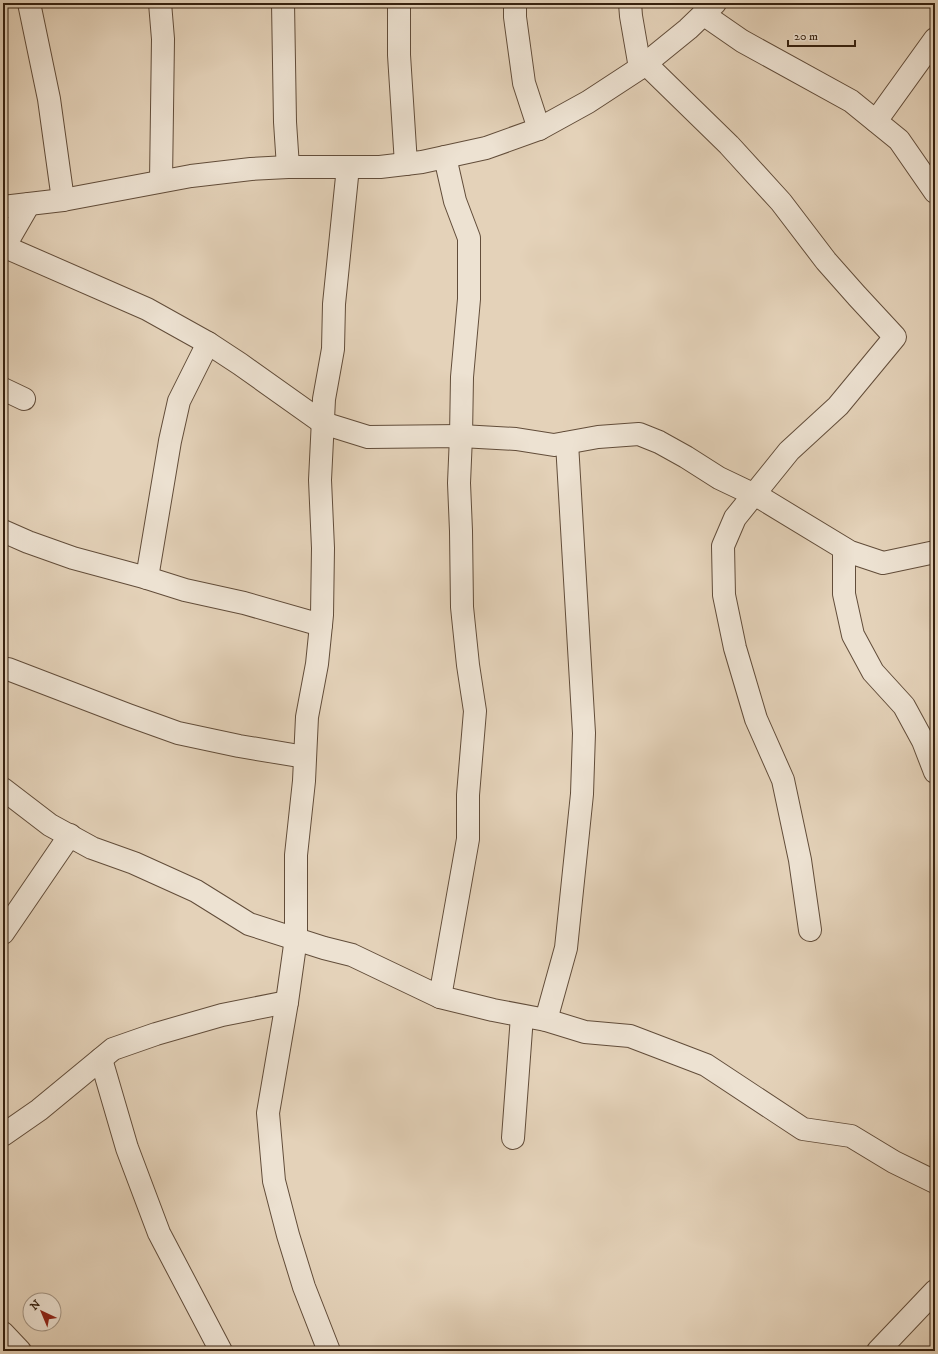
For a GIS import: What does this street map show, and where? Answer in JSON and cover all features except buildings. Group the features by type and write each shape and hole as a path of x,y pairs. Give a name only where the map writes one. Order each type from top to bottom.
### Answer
{"street":[{"path":"29,3 49,98 63,200"},
{"path":"160,3 163,39 161,181"},
{"path":"284,3 285,115 288,166"},
{"path":"399,3 399,55 406,164"},
{"path":"515,3 515,17 524,83 539,129"},
{"path":"630,3 631,16 643,66 729,146 781,202 826,261 895,337 838,406 790,452 754,495 735,518 722,546 724,595 734,648 756,719 783,780 800,860 810,930"},
{"path":"3,207 63,200 199,175 288,166 380,167 422,162 486,148 539,129 588,102 643,66 688,29 709,9 742,41 851,101 876,121 899,140 935,192"},
{"path":"876,121 935,39"},
{"path":"440,997 468,839 468,795 475,711 468,665 462,607 459,483 462,436 462,377 469,299 470,238 455,201 445,157"},
{"path":"329,1351 304,1287 288,1235 274,1180 268,1113 287,1002 296,938 296,855 307,717 317,664 321,625 323,548 320,480 322,424 324,399 333,349 334,304 348,167"},
{"path":"29,204 3,247 147,309 208,343 240,364 322,424 368,437 462,436 516,439 554,445 598,437 639,434 659,442 719,478 754,495 850,552 883,563 935,552"},
{"path":"147,578 170,441 179,401 208,343"},
{"path":"3,389 24,399"},
{"path":"546,1020 566,948 582,794 583,725 567,443"},
{"path":"3,531 28,542 73,558 185,590 244,603 321,625"},
{"path":"844,548 844,594 853,635 873,672 904,706 923,741 935,772"},
{"path":"8,669 128,715 178,732 239,746 305,757"},
{"path":"3,789 50,825 92,848 134,863 196,891 250,924 324,948 352,955 440,997 493,1010 546,1020 585,1032 630,1036 706,1065 803,1130 851,1136 894,1162 935,1182"},
{"path":"3,933 70,835"},
{"path":"3,1135 39,1110 113,1049 156,1034 222,1015 287,1002"},
{"path":"513,1138 522,1016"},
{"path":"101,1059 127,1148 159,1233 221,1351"},
{"path":"878,1351 935,1291"},
{"path":"3,1332 20,1351"}]}
